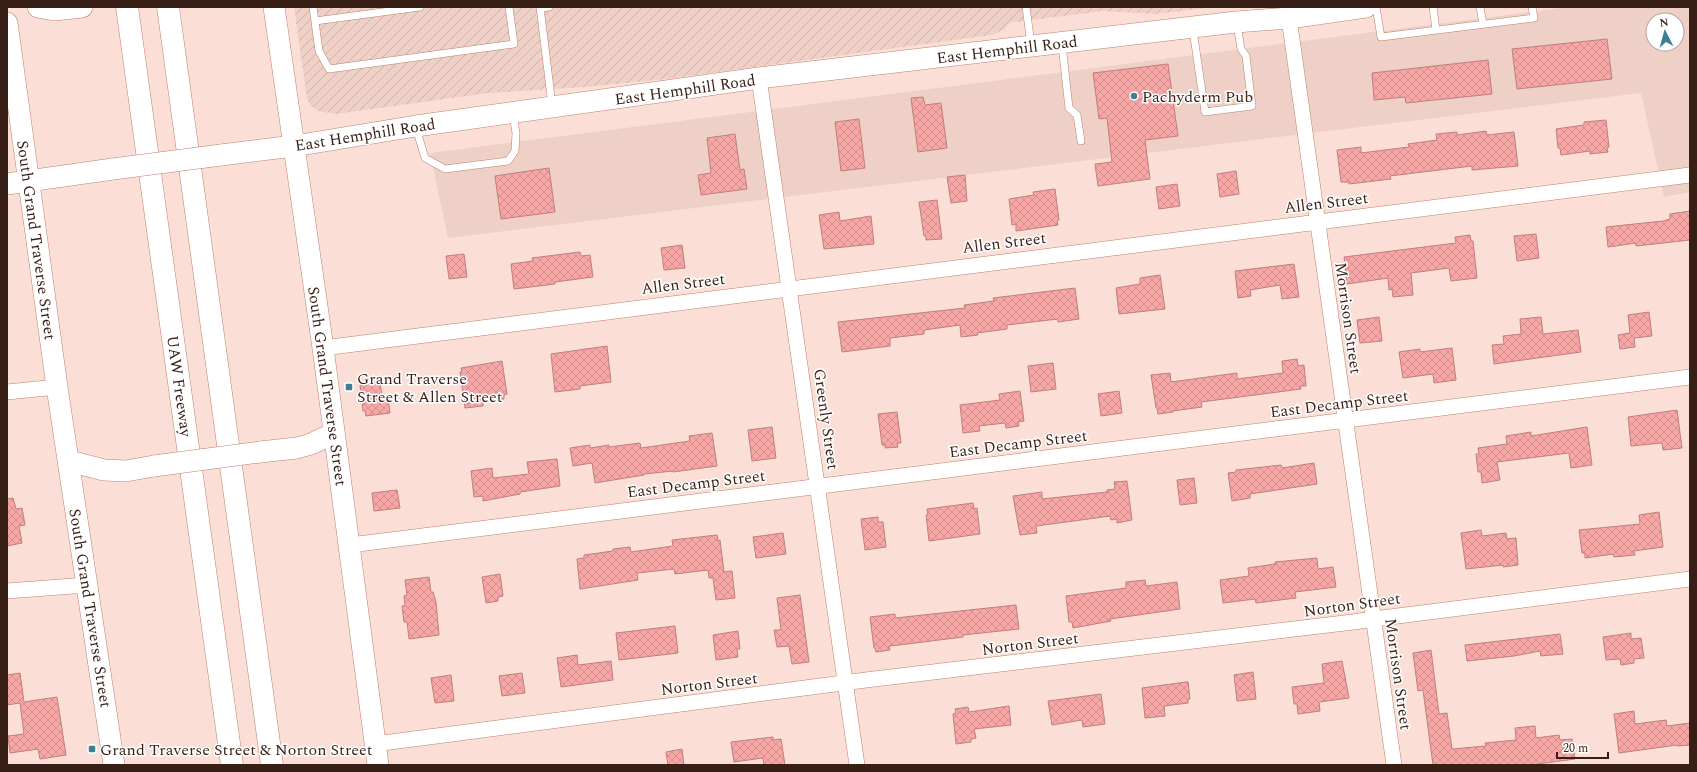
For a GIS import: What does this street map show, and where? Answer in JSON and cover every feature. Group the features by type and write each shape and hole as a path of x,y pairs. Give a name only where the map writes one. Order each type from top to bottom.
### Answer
{"highway":[{"name":"UAW Freeway","path":"127,7 232,765"},
{"path":"168,7 272,765"}],"main road":[{"path":"38,7 54,10 78,8"},
{"name":"South Grand Traverse Street","path":"274,7 323,348 378,765"},
{"name":"East Hemphill Road","path":"7,184 294,146 416,126 759,78 1236,22 1289,18 1366,7"},
{"name":"South Grand Traverse Street","path":"7,23 57,387 114,765"},
{"path":"69,461 104,470 126,471 154,466 297,448 311,444 334,433"}],"street":[{"name":"Morrison Street","path":"1289,18 1394,765"},
{"name":"Greenly Street","path":"759,78 857,765"},
{"name":"Allen Street","path":"323,348 1690,175"},
{"name":"East Decamp Street","path":"350,545 818,485 1690,377"},
{"path":"7,392 57,387"},
{"name":"Norton Street","path":"375,744 845,683 1353,622 1690,579"},
{"path":"7,591 88,585"}],"lane":[{"path":"313,7 319,51 329,69 514,44 509,7"},
{"path":"315,21 420,7"},
{"path":"549,7 540,8 552,107"},
{"path":"1026,7 1031,46"},
{"path":"1376,7 1381,37 1534,18 1532,7"},
{"path":"1433,7 1436,30"},
{"path":"1480,7 1483,24"},
{"path":"1193,28 1205,112 1252,106 1246,56 1241,49 1236,22"},
{"path":"1062,43 1069,108 1077,116 1081,141"},
{"path":"416,126 425,158 445,169 508,161 515,151 516,133 513,113"}],"shaded area":[{"path":"294,7 1216,7 1156,14 1103,11 1009,23 1005,29 992,35 666,79 585,87 488,93 336,114 318,111 311,106 307,99"},
{"path":"1569,7 1690,7 1690,192 1664,197 1641,93 448,238 430,153"}],"building":[{"path":"1607,39 1612,79 1517,89 1512,49"},
{"path":"1488,60 1492,94 1406,103 1405,97 1374,100 1372,73"},
{"name":"Pachyderm Pub","path":"1168,64 1178,136 1145,140 1150,179 1098,186 1095,164 1112,162 1107,118 1099,119 1093,73"},
{"path":"923,97 925,105 941,103 947,148 918,152 911,98"},
{"path":"859,119 865,168 841,171 835,122"},
{"path":"1606,120 1609,147 1607,148 1608,152 1590,154 1590,151 1561,155 1560,148 1558,148 1556,129 1584,125 1584,122"},
{"path":"1486,131 1487,135 1514,132 1518,166 1472,170 1472,166 1390,176 1391,179 1349,184 1349,182 1341,182 1337,150 1361,147 1361,153 1409,147 1408,144 1437,140 1436,134 1457,132 1457,135"},
{"path":"735,134 740,170 744,169 747,189 701,195 698,175 711,173 707,138"},
{"path":"549,168 555,212 501,219 495,176"},
{"path":"1236,171 1239,194 1220,197 1217,174"},
{"path":"965,175 967,201 951,203 947,177"},
{"path":"1177,184 1180,206 1159,209 1156,187"},
{"path":"1055,189 1059,220 1057,221 1058,225 1016,231 1016,224 1012,225 1009,199 1034,195 1033,192"},
{"path":"937,200 942,239 926,240 926,236 924,236 919,202"},
{"path":"1690,211 1690,240 1636,246 1636,243 1608,247 1606,227 1663,221 1670,219 1670,214"},
{"path":"839,212 840,221 871,216 874,244 824,249 819,215"},
{"path":"1536,234 1539,258 1517,261 1514,236"},
{"path":"1470,235 1471,241 1473,241 1477,278 1451,281 1449,268 1411,273 1413,295 1393,297 1392,289 1389,290 1388,278 1347,284 1344,257 1456,243 1455,237"},
{"path":"682,245 685,268 664,270 661,248"},
{"path":"580,252 581,256 590,255 593,277 555,282 555,284 514,289 511,264 533,261 532,258"},
{"path":"464,254 467,277 449,279 446,256"},
{"path":"1294,264 1299,297 1282,299 1280,285 1250,290 1251,296 1238,298 1235,271"},
{"path":"1160,275 1165,309 1119,314 1116,288 1140,284 1140,278"},
{"path":"1075,288 1079,319 1058,322 1058,319 1007,325 1007,329 961,337 960,325 924,330 924,334 890,338 890,346 842,352 838,322 965,308 964,305 994,301 993,298"},
{"path":"1649,312 1652,336 1634,338 1635,347 1620,349 1618,335 1630,333 1628,315"},
{"path":"1379,317 1382,341 1360,343 1357,320"},
{"path":"1541,317 1543,334 1578,330 1581,352 1494,364 1492,345 1504,344 1503,336 1521,334 1520,319"},
{"path":"607,346 611,382 580,386 580,389 555,392 551,354"},
{"path":"1452,348 1456,380 1434,383 1433,374 1403,378 1399,352 1420,349 1420,352"},
{"path":"1297,359 1298,366 1304,365 1306,386 1300,386 1301,389 1201,402 1202,407 1158,414 1151,375 1170,373 1171,382 1237,373 1237,379 1283,373 1282,361"},
{"path":"502,361 507,394 504,395 504,399 483,402 483,406 465,408 460,372 462,372 461,368"},
{"path":"1053,363 1056,389 1031,392 1028,366"},
{"path":"380,382 382,397 388,397 390,413 366,416 365,411 363,411 360,385"},
{"path":"1020,391 1024,421 1018,422 1019,426 1006,428 1005,423 979,426 980,431 963,433 960,405 1000,400 999,394"},
{"path":"1119,391 1122,413 1101,416 1098,394"},
{"path":"1677,410 1682,448 1663,450 1662,443 1631,446 1628,417"},
{"path":"897,412 901,443 897,443 898,447 885,448 885,445 882,445 878,414"},
{"path":"772,427 776,458 752,461 748,430"},
{"path":"1587,427 1592,465 1571,468 1569,453 1497,462 1500,480 1482,483 1481,472 1478,472 1476,454 1479,454 1478,448 1507,444 1506,436 1531,432 1531,436"},
{"path":"712,433 717,466 644,474 595,483 592,463 573,466 570,448 590,445 590,448 609,445 609,447 640,443 641,448 690,441 689,436"},
{"path":"557,459 560,486 520,492 520,494 483,501 483,496 474,497 471,471 492,468 493,478 529,474 527,462"},
{"path":"1314,463 1317,484 1250,494 1250,498 1232,501 1228,473 1236,472 1236,470 1281,465 1282,468"},
{"path":"1194,478 1197,503 1180,505 1177,480"},
{"path":"1127,481 1132,520 1117,523 1117,519 1111,520 1110,516 1036,526 1037,533 1020,535 1013,496 1042,492 1042,499 1107,492 1107,490 1115,489 1114,482"},
{"path":"397,490 400,508 374,511 372,493"},
{"path":"13,498 16,509 22,508 25,525 19,526 22,543 7,546 7,499"},
{"path":"973,503 974,509 977,508 980,534 929,541 926,515 928,515 927,509"},
{"path":"1659,512 1663,547 1634,551 1635,555 1614,557 1613,554 1585,558 1585,553 1582,553 1579,530 1640,524 1639,515"},
{"path":"878,517 878,522 883,522 886,547 865,550 861,519"},
{"path":"1481,530 1482,536 1506,533 1507,539 1516,538 1518,565 1466,569 1461,533"},
{"path":"783,533 786,554 756,558 753,537"},
{"path":"717,535 718,541 720,540 724,572 732,571 735,598 716,600 713,578 709,578 708,570 675,574 674,569 637,573 638,580 580,589 577,559 584,558 584,555 630,547 631,552 673,546 672,540"},
{"path":"1317,558 1318,569 1333,567 1336,587 1295,592 1296,598 1256,603 1255,599 1223,603 1220,580 1249,576 1248,568 1275,564 1275,562"},
{"path":"500,574 503,596 498,597 498,601 486,603 482,577"},
{"path":"429,577 431,592 433,592 436,602 439,635 409,639 407,622 404,622 402,606 405,606 404,596 407,595 405,580"},
{"path":"1145,580 1146,586 1177,582 1180,609 1110,619 1111,621 1073,628 1072,622 1069,622 1066,596 1126,588 1126,582"},
{"path":"800,595 809,662 792,664 789,646 777,647 774,630 781,630 777,598"},
{"path":"1016,605 1019,629 963,635 963,637 889,646 890,650 876,652 874,648 870,617 895,614 895,618"},
{"path":"675,626 678,653 619,660 616,633"},
{"path":"738,631 740,649 737,649 738,657 716,660 713,635"},
{"path":"1631,633 1631,639 1641,638 1644,658 1634,659 1634,663 1621,665 1620,659 1606,660 1603,637"},
{"path":"1560,634 1563,654 1541,656 1540,651 1514,656 1467,661 1465,645"},
{"path":"1431,650 1439,714 1447,713 1452,749 1486,746 1485,743 1516,740 1515,728 1535,726 1536,738 1559,735 1560,740 1572,739 1575,759 1531,765 1433,765 1423,690 1418,691 1413,653"},
{"path":"577,655 578,665 611,661 613,680 561,687 557,658"},
{"path":"1342,661 1349,698 1319,702 1320,711 1298,714 1297,704 1294,704 1292,687 1324,683 1322,664"},
{"path":"1253,672 1256,699 1237,701 1234,675"},
{"path":"20,673 24,702 57,697 66,755 40,759 38,749 10,753 8,736 24,734 20,703 7,705 7,675"},
{"path":"522,673 525,693 502,696 499,676"},
{"path":"451,675 454,701 435,703 431,678"},
{"path":"1188,682 1190,699 1188,699 1188,703 1164,706 1165,716 1145,718 1142,688"},
{"path":"1101,694 1105,724 1083,727 1082,720 1052,725 1048,701"},
{"path":"1009,706 1011,725 974,729 976,738 971,739 971,742 956,744 953,714 956,713 955,709 968,707 969,712"},
{"path":"1634,711 1635,724 1666,720 1667,726 1690,723 1690,745 1677,745 1619,753 1614,714"},
{"path":"773,737 773,740 781,739 785,765 764,765 763,758 734,762 731,742"},
{"path":"682,749 684,765 668,765 666,752"}],"place":[{"name":"Pachyderm Pub","path":"1134,96"},
{"name":"Grand Traverse Street & Allen Street","path":"349,387"},
{"name":"Grand Traverse Street & Norton Street","path":"92,749"}]}
